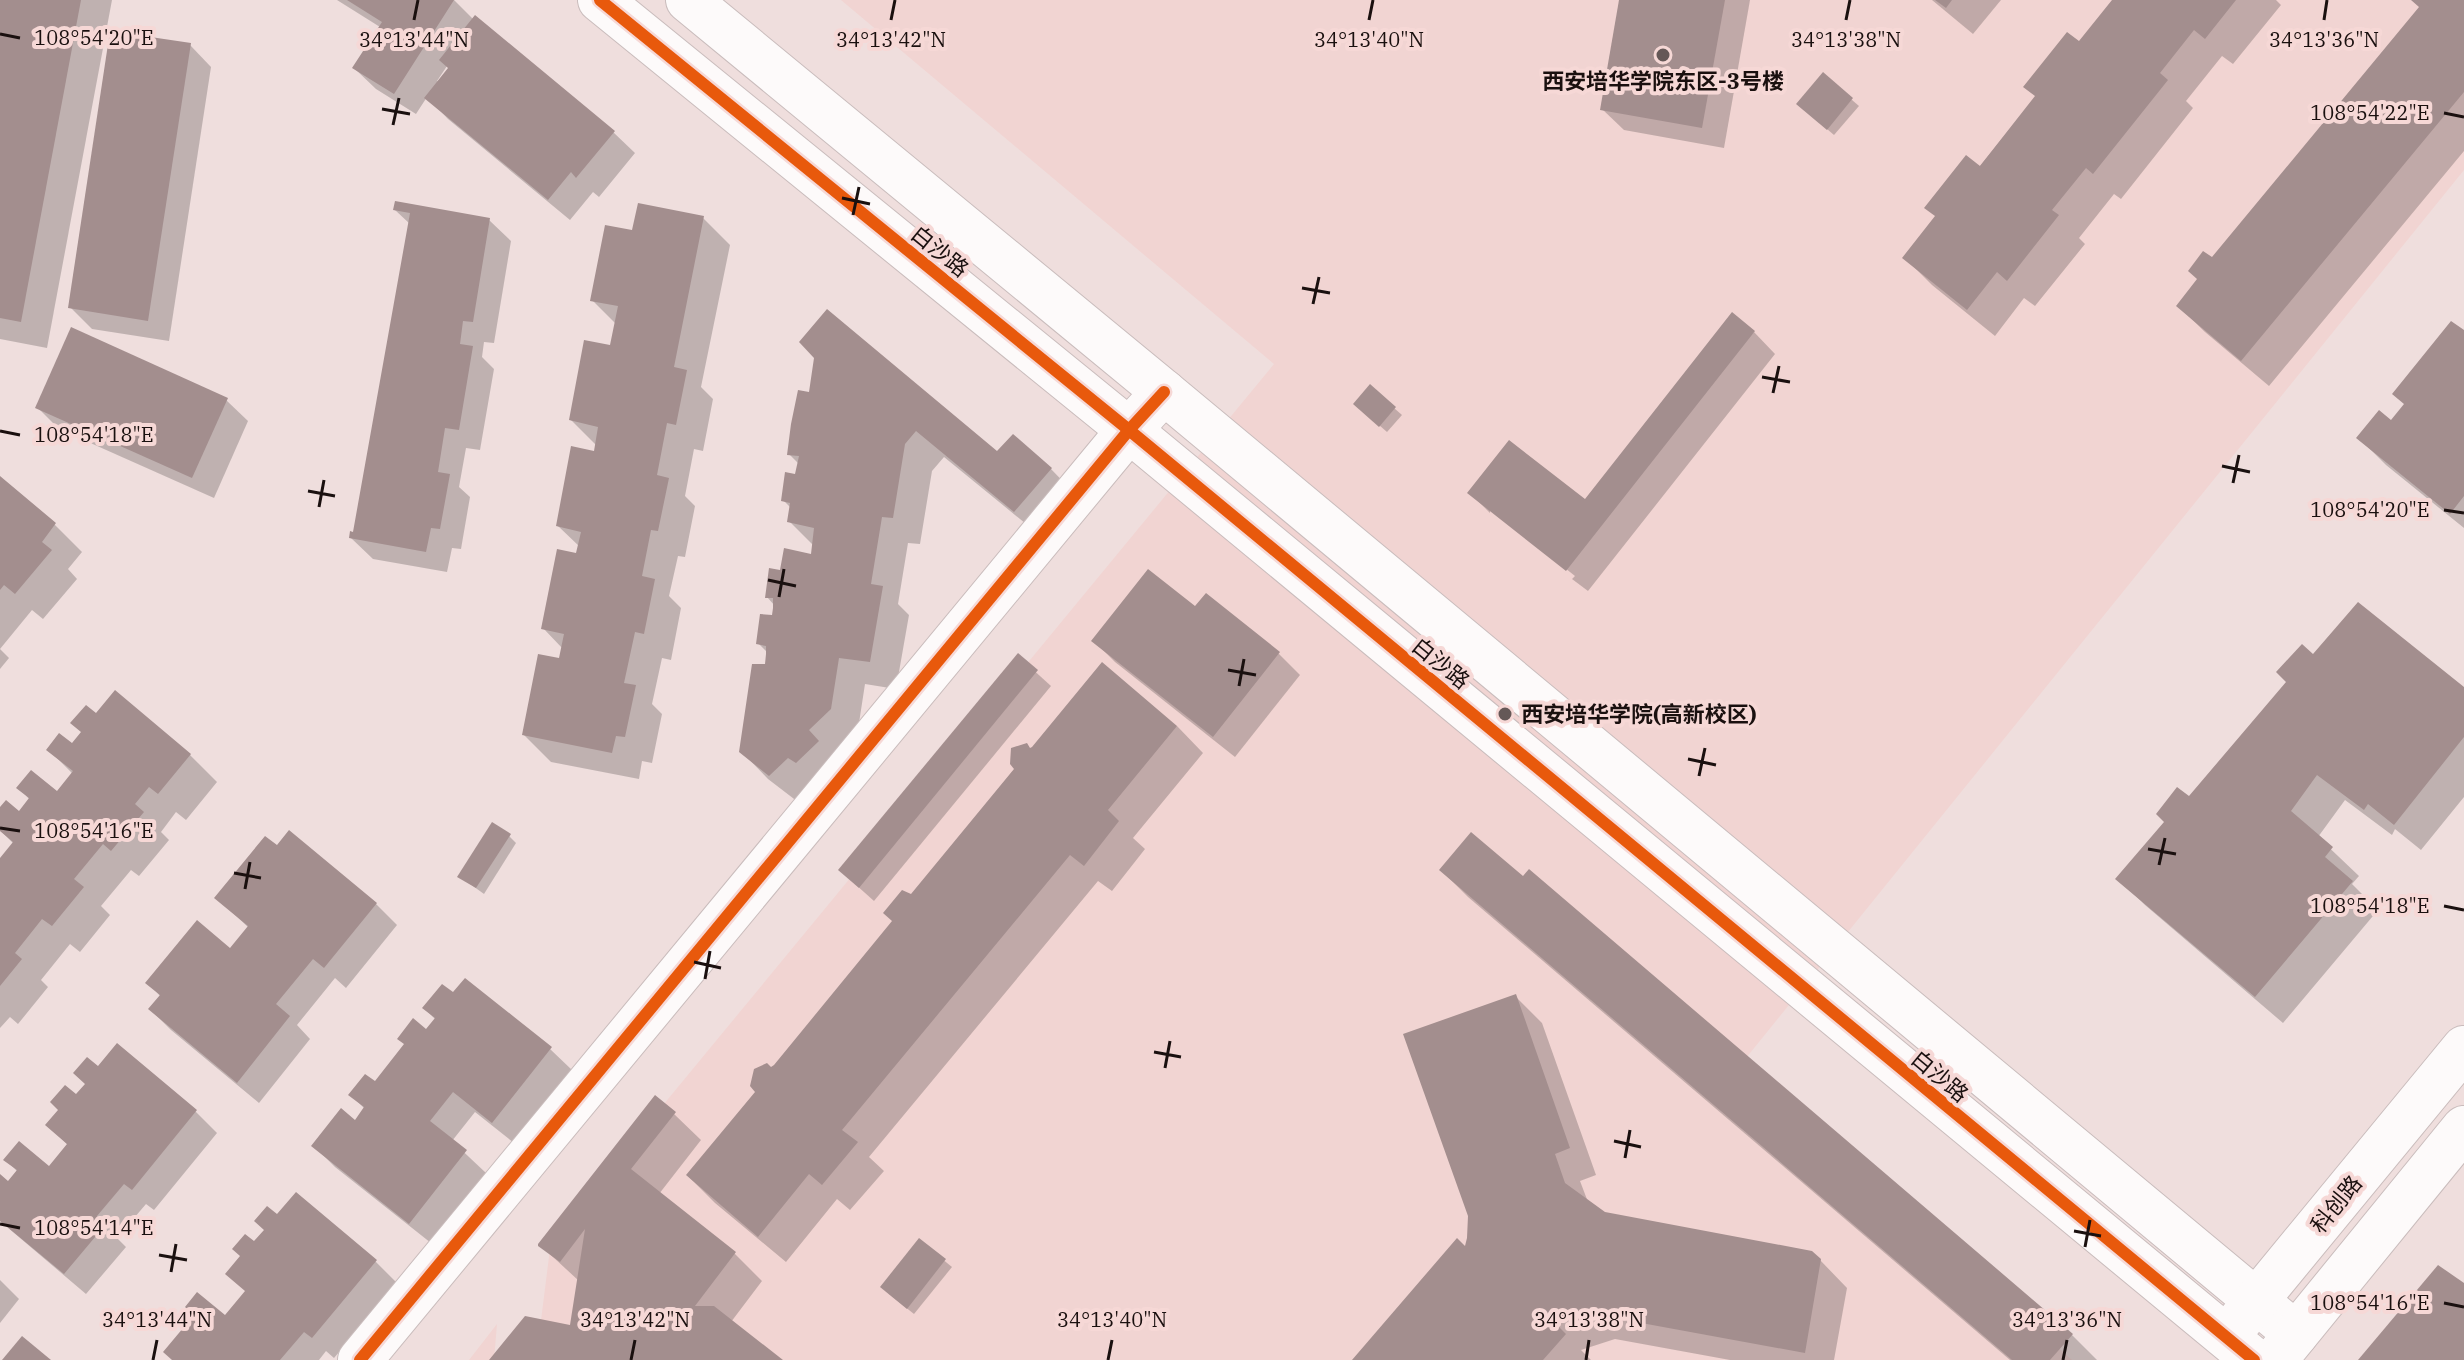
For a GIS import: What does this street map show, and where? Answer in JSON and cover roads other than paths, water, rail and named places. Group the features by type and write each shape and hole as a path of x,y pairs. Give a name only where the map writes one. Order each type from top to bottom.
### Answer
{"street":[{"name":"白沙路","path":"600,0 1129,430 2229,1353"},
{"name":"白沙路","path":"688,0 2256,1301 2285,1347"},
{"path":"360,1360 1129,430 1164,392"},
{"name":"科创路","path":"2229,1353 2256,1301 2464,1048"},
{"path":"2285,1347 2464,1128"}],"place":[{"name":"西安培华学院东区-3号楼","path":"1663,55"},
{"name":"西安培华学院(高新校区)","path":"1505,714"}]}
